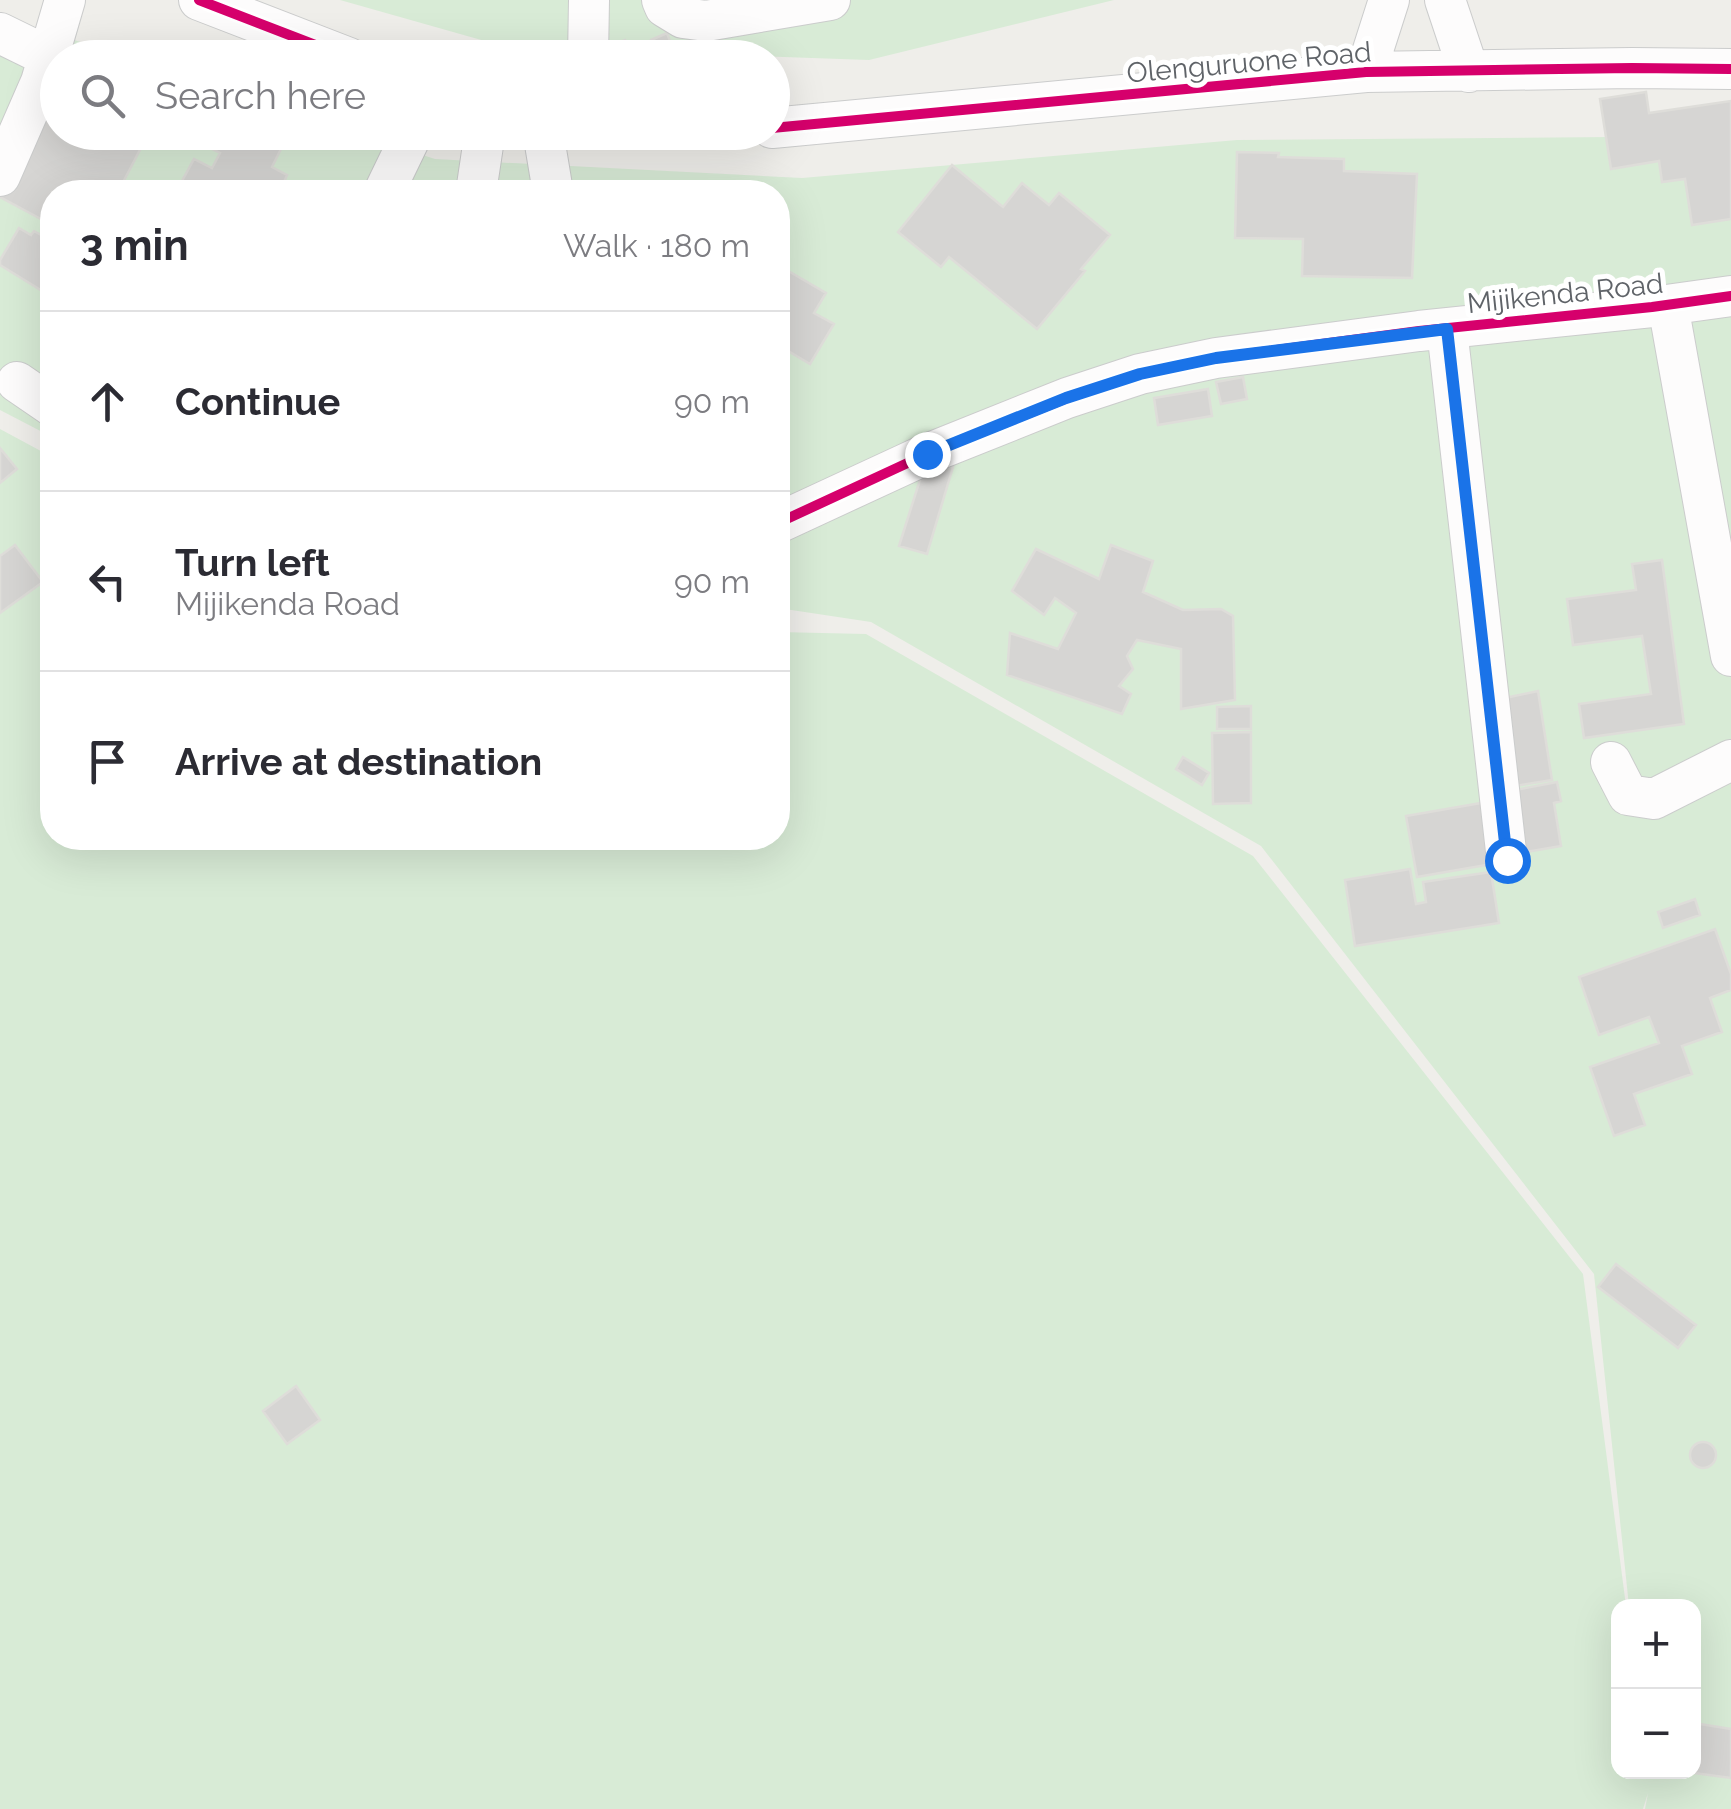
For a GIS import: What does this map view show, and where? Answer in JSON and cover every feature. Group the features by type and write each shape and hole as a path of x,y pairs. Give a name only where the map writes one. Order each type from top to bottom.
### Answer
{"street":[{"path":"54,40 65,0"},
{"path":"199,0 302,40"},
{"path":"588,0 588,40"},
{"path":"662,0 665,7 683,18 706,21 830,0"},
{"path":"1366,72 1389,0"},
{"path":"1445,0 1470,72"},
{"path":"0,33 40,53"},
{"name":"Olenguruone Road","path":"790,126 1366,72 1731,69"},
{"path":"0,176 40,84"},
{"path":"390,180 404,150"},
{"path":"478,180 483,150"},
{"path":"546,150 550,180"},
{"name":"Mijikenda Road","path":"790,518 927,454 1066,398 1140,374 1216,358 1731,296"},
{"path":"1668,304 1731,656"},
{"path":"1447,329 1507,860"},
{"path":"17,382 40,398"},
{"path":"1611,762 1628,794 1654,799 1731,760"}],"green space":[{"path":"340,0 1114,0 869,60 790,57 790,40 481,40"},
{"path":"0,16 74,40 40,40 40,150 407,150 435,159 802,178 1237,140 1731,136 1731,1809 1645,1809 1648,1793 1643,1809 0,1809 0,429 40,451 40,850 790,850 790,632 866,634 1253,856 1583,1274 1625,1599 1611,1599 1611,1779 1701,1779 1701,1599 1628,1599 1594,1274 1261,846 871,622 790,610 790,180 40,180 40,431 0,410"}],"building":[{"path":"667,33 670,40 651,40"},
{"path":"1646,92 1649,113 1731,101 1731,219 1692,225 1685,179 1662,182 1659,161 1611,169 1600,99"},
{"path":"40,118 40,150 140,150 124,180 40,180 40,219 0,197"},
{"path":"214,150 280,150 272,167 287,175 285,180 183,180 194,159 212,168 220,153"},
{"path":"1237,152 1344,159 1344,171 1417,174 1412,278 1302,276 1303,239 1235,238"},
{"path":"952,165 1003,207 1022,183 1049,205 1059,193 1110,235 1037,329 949,257 941,267 898,232"},
{"path":"19,228 31,235 34,231 40,234 40,290 0,265"},
{"path":"790,272 826,293 814,313 834,324 810,364 790,352"},
{"path":"1243,377 1247,399 1221,404 1216,382"},
{"path":"1208,389 1212,416 1158,425 1154,398"},
{"path":"0,448 17,469 0,483"},
{"path":"924,467 953,467 927,554 899,546"},
{"path":"15,545 40,578 40,584 0,613 0,556"},
{"path":"1111,545 1153,561 1143,592 1183,610 1221,609 1233,616 1235,700 1181,709 1181,649 1137,640 1127,656 1133,669 1119,686 1131,694 1122,714 1007,675 1010,633 1058,649 1076,613 1055,598 1044,615 1012,591 1036,549 1099,579"},
{"path":"1662,560 1684,724 1584,738 1579,704 1651,694 1642,636 1573,645 1567,599 1636,590 1632,564"},
{"path":"1538,691 1552,780 1515,786 1505,698"},
{"path":"1251,706 1251,729 1217,729 1217,707"},
{"path":"1251,732 1251,803 1213,804 1212,733"},
{"path":"1183,757 1209,773 1202,785 1176,769"},
{"path":"1557,782 1561,801 1554,803 1561,846 1526,852 1515,790"},
{"path":"1481,803 1492,864 1417,877 1406,816"},
{"path":"1410,869 1416,904 1426,902 1423,882 1491,872 1499,923 1355,946 1345,880"},
{"path":"1695,899 1700,915 1663,928 1658,912"},
{"path":"1715,929 1731,974 1731,990 1710,998 1722,1032 1682,1046 1692,1074 1634,1094 1645,1125 1614,1136 1590,1067 1659,1043 1649,1017 1599,1035 1579,977"},
{"path":"1616,1264 1696,1325 1678,1348 1598,1287"},
{"path":"296,1386 320,1420 287,1444 263,1411"},
{"path":"1703,1442 1712,1446 1716,1455 1712,1464 1703,1468 1694,1464 1690,1455 1694,1446"},
{"path":"1701,1724 1731,1729 1731,1778 1701,1774"}],"cycle path":[{"path":"199,0 302,40"},
{"path":"790,126 1366,72 1731,69"},
{"path":"790,517 927,454 1067,398 1140,374 1216,358 1419,331 1731,296"}],"route":[{"path":"927,454 1066,398 1140,374 1216,358 1447,329 1507,860"}]}
